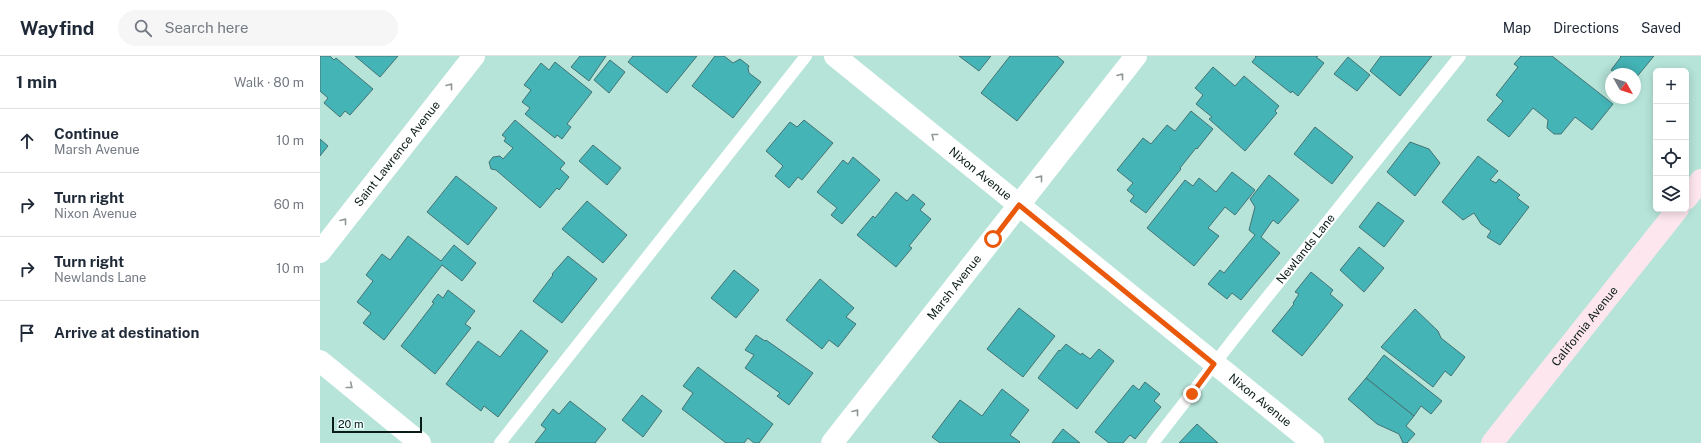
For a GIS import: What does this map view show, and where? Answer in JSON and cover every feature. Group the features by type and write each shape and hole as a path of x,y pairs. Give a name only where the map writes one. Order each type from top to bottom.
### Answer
{"main road":[{"path":"1689,195 1701,180"},
{"name":"California Avenue","path":"1492,443 1676,212"}],"street":[{"name":"Saint Lawrence Avenue","path":"320,252 474,56"},
{"name":"Nixon Avenue","path":"835,56 1313,443"},
{"name":"Marsh Avenue","path":"832,443 1136,56"},
{"path":"320,361 420,443"}],"lane":[{"path":"500,443 806,56"},
{"name":"Newlands Lane","path":"1153,443 1214,364 1460,56"}],"building":[{"path":"320,56 330,56 334,60 336,58 373,89 350,115 345,111 340,117 324,103 328,98 320,91"},
{"path":"355,56 398,56 380,77"},
{"path":"580,56 606,56 589,81 571,67"},
{"path":"633,56 697,56 667,93 628,62"},
{"path":"715,56 724,56 733,63 740,59 749,66 749,73 761,82 733,118 692,86"},
{"path":"959,56 991,56 979,71"},
{"path":"1010,56 1057,56 1064,62 1017,121 981,93"},
{"path":"1255,56 1318,56 1316,57 1324,63 1298,96 1292,91 1291,93 1252,62 1256,57"},
{"path":"1381,56 1432,56 1400,96 1370,71"},
{"path":"1521,56 1552,56 1605,98 1605,104 1613,104 1592,130 1575,117 1561,134 1554,134 1547,128 1548,120 1533,108 1509,137 1487,120 1503,101 1496,95 1518,67 1514,64"},
{"path":"1620,56 1654,56 1641,72 1641,68 1613,68 1621,57"},
{"path":"1348,57 1370,75 1357,91 1334,74"},
{"path":"610,60 625,72 609,93 594,80"},
{"path":"555,62 592,92 567,124 571,127 562,139 557,135 555,138 525,114 530,108 522,102 531,90 524,85 541,63 549,70"},
{"path":"1213,67 1235,86 1244,76 1279,106 1275,111 1277,113 1245,151 1209,119 1212,117 1196,104 1203,95 1195,88"},
{"path":"1191,111 1213,129 1180,168 1181,169 1146,213 1130,201 1134,196 1127,190 1133,183 1117,170 1143,138 1151,144 1167,125 1175,131"},
{"path":"515,120 565,163 560,169 569,177 559,190 557,188 540,208 496,170 491,169 489,162 493,157 500,156 503,159 513,148 504,141 506,138 502,135"},
{"path":"804,120 833,143 802,180 798,177 789,188 775,176 783,166 766,151 790,122 797,127"},
{"path":"1315,127 1353,157 1332,184 1294,154"},
{"path":"320,139 328,146 320,156"},
{"path":"1410,142 1429,149 1440,163 1415,196 1387,172"},
{"path":"593,145 621,168 607,185 579,161"},
{"path":"1478,156 1498,171 1490,180 1496,183 1499,179 1520,195 1517,198 1529,207 1500,245 1487,237 1491,231 1481,224 1474,213 1463,220 1442,202"},
{"path":"853,157 880,180 842,224 831,215 837,208 817,192 843,160 848,164"},
{"path":"1232,172 1255,190 1235,215 1225,207 1208,228 1219,236 1194,266 1147,228 1185,180 1193,186 1199,178 1216,192"},
{"path":"1269,175 1299,200 1278,224 1273,220 1261,237 1280,253 1241,300 1232,293 1227,299 1208,284 1220,270 1224,273 1255,235 1249,230 1255,207 1250,199"},
{"path":"456,176 497,208 468,245 427,212"},
{"path":"896,192 907,201 913,194 925,204 920,210 931,219 909,246 912,248 896,267 857,235 873,216 875,218"},
{"path":"587,201 627,235 603,263 562,229"},
{"path":"1378,202 1404,221 1384,247 1359,227"},
{"path":"408,236 441,261 454,245 476,263 462,281 442,265 384,340 363,323 371,313 357,302 373,281 366,275 382,254 390,260"},
{"path":"1359,247 1384,268 1364,292 1340,270"},
{"path":"568,256 597,279 562,323 533,301 553,275 552,274"},
{"path":"734,270 759,290 736,318 711,298"},
{"path":"1311,272 1333,290 1330,294 1343,305 1302,356 1272,331 1294,304 1293,303 1299,294 1295,292"},
{"path":"820,279 854,308 846,317 856,324 838,347 829,340 822,349 786,320"},
{"path":"448,290 475,311 465,324 471,328 435,374 401,346 434,303 432,302 438,294 443,298"},
{"path":"1019,308 1055,336 1023,377 987,349"},
{"path":"1415,309 1438,331 1441,338 1465,357 1451,376 1445,371 1433,387 1381,347"},
{"path":"521,330 548,351 498,417 484,406 481,411 446,384 478,341 500,357"},
{"path":"756,335 765,341 766,340 813,373 789,405 777,396 780,393 745,368 754,355 745,350"},
{"path":"1066,344 1081,355 1082,353 1090,359 1099,349 1114,361 1077,409 1038,378 1059,350 1060,351"},
{"path":"1384,355 1442,401 1431,414 1421,406 1414,416 1366,378"},
{"path":"698,367 773,424 759,443 754,443 748,438 744,443 726,443 682,409 693,393 683,386"},
{"path":"1366,378 1414,416 1406,426 1415,434 1407,443 1403,443 1399,434 1377,424 1348,399"},
{"path":"1145,382 1160,394 1154,401 1161,407 1135,439 1130,435 1123,443 1109,443 1095,432 1133,385 1139,390"},
{"path":"1002,389 1029,410 1010,435 1020,442 1019,443 940,443 932,437 960,400 982,416"},
{"path":"642,395 662,411 643,437 622,420"},
{"path":"570,401 606,429 595,443 535,443 546,429 541,425 553,409 559,414"},
{"path":"1197,424 1218,443 1179,443"},
{"path":"1063,429 1080,443 1052,443"}],"route":[{"path":"993,239 1019,205 1214,364 1192,394"}]}
